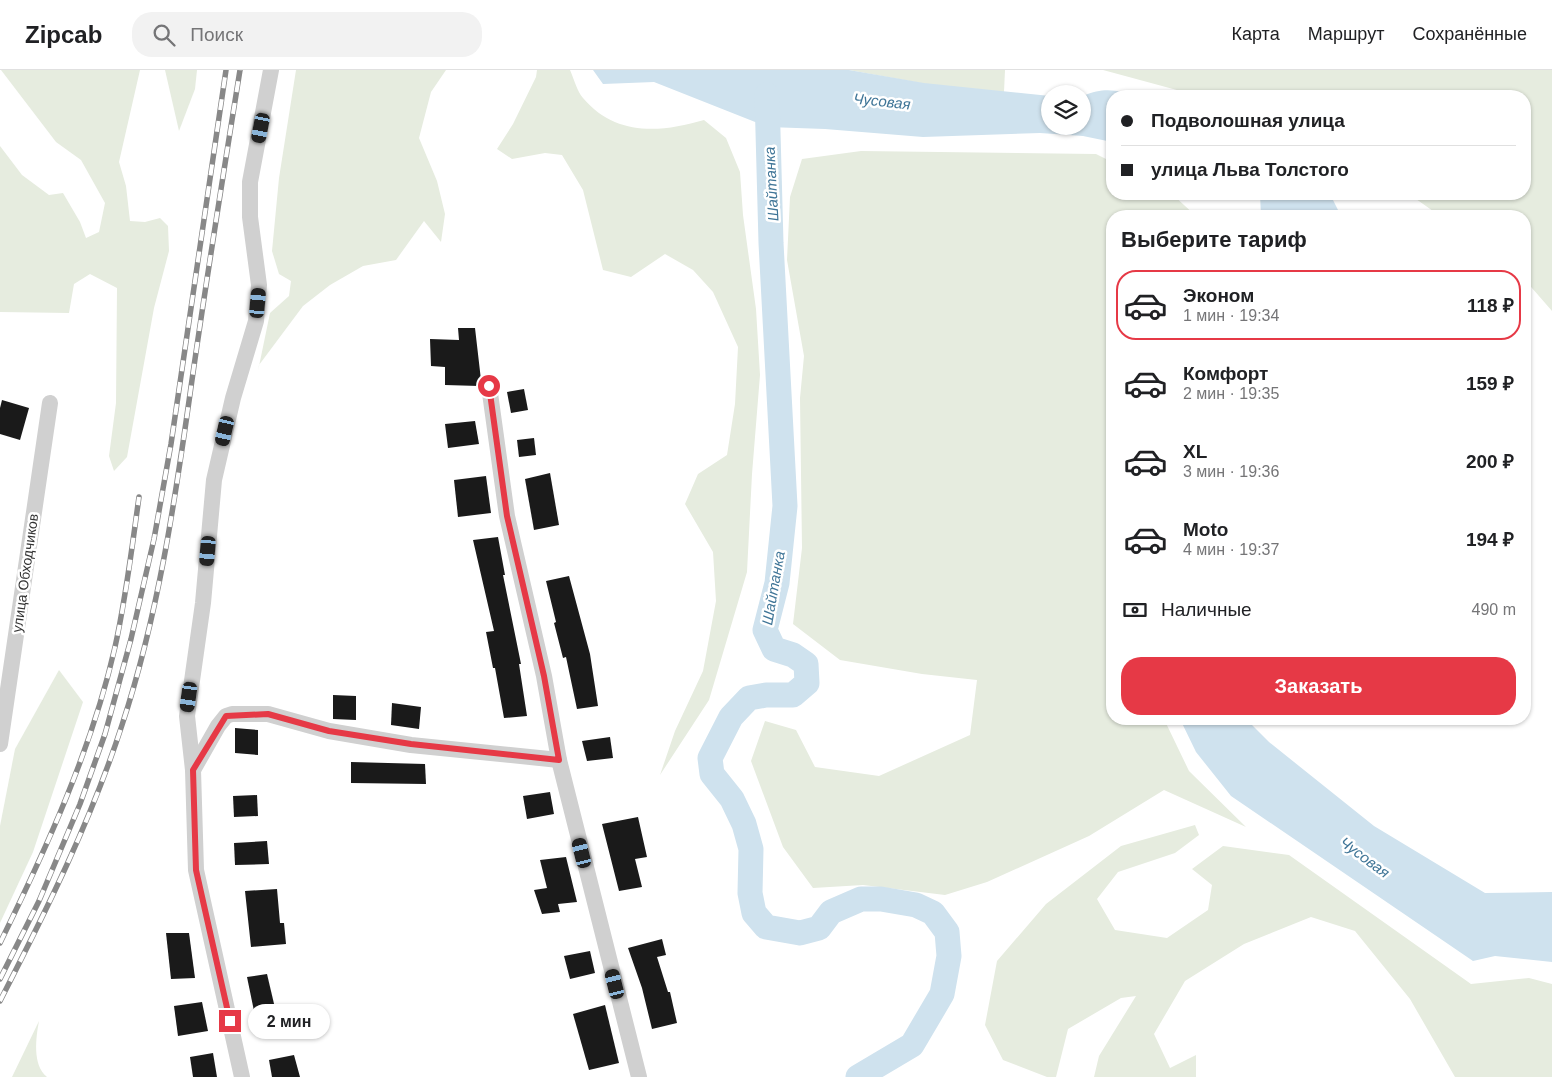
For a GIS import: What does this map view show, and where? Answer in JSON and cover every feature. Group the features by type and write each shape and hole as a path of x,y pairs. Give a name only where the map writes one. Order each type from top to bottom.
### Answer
{"street":[{"path":"242,1077 196,870 193,770 186,716 203,603 214,480 233,398 256,321 259,285 250,218 250,182 271,70"},
{"path":"489,386 507,516 544,676 559,760 639,1077"},
{"name":"улица Обходчиков","path":"0,744 50,403"},
{"path":"193,770 218,726 226,716 232,714 268,714 329,731 411,744 559,760"}],"shaded area":[{"path":"1,70 140,70 119,162 126,186 130,221 145,222 160,218 168,226 169,251 154,308 127,457 114,471 109,456 116,403 117,288 90,274 74,284 69,313 0,312 0,146 22,175 49,195 63,193 80,222 86,238 99,232 105,203 81,160 56,142"},
{"path":"165,70 197,70 195,89 179,131"},
{"path":"296,70 446,70 431,92 419,138 437,181 445,214 441,242 424,221 396,260 363,266 330,285 303,306 259,365 270,313 289,296 291,281 279,274 272,251 279,178"},
{"path":"537,70 570,70 583,98 609,119 624,125 655,129 704,120 726,138 740,172 743,215 756,309 760,375 747,572 709,700 660,775 675,731 703,671 716,601 713,552 685,504 698,474 727,455 735,404 738,347 713,292 693,270 665,254 631,277 603,270 583,190 562,155 545,153 512,159 497,149 513,124 536,77"},
{"path":"849,70 1005,70 1004,92 926,84"},
{"path":"1103,70 1552,70 1552,311 1531,287 1531,210 1432,210 1417,200 1531,200 1531,90 1177,90"},
{"path":"861,151 1096,154 1106,159 1106,200 1179,200 1189,210 1106,210 1106,725 1167,725 1189,771 1246,827 1164,790 1089,836 987,882 945,895 863,885 813,888 783,847 751,761 765,721 796,730 815,767 879,776 970,735 977,680 922,674 840,660 793,624 802,548 800,398 804,356 787,260 790,197 802,159"},
{"path":"59,670 83,702 33,852 0,923 0,826 15,749"},
{"path":"1195,825 1199,835 1175,853 1118,872 1097,899 1115,930 1167,938 1208,910 1212,885 1192,869 1223,846 1289,855 1471,984 1529,978 1552,984 1552,1077 1455,1077 1410,999 1355,931 1311,917 1244,944 1185,981 1154,1034 1170,1068 1196,1055 1196,1077 1094,1077 1099,1056 1136,996 1121,998 1068,1029 1056,1077 1047,1077 1003,1060 985,1025 997,961 1046,904 1121,846"},
{"path":"39,1021 36,1043 37,1058 42,1072 47,1077 12,1077"}],"water":[{"name":"Чусовая","path":"593,70 849,70 924,83 1041,95 1041,133 923,137 825,129 768,127 654,82 603,84"},
{"path":"1105,90 1106,90 1106,141 1069,135 1091,135 1091,93"},
{"path":"1260,200 1333,200 1338,210 1261,210"},
{"name":"Чусовая","path":"1183,725 1252,725 1269,742 1374,826 1485,893 1552,892 1552,962 1495,956 1473,961 1231,796 1196,752"}],"building":[{"path":"458,328 475,328 481,380 479,386 445,385 445,367 431,366 430,339 459,340"},
{"path":"524,389 528,410 511,413 507,392"},
{"path":"2,400 29,408 20,440 0,434 0,408"},
{"path":"475,421 479,444 448,448 445,424"},
{"path":"534,438 536,455 519,457 517,440"},
{"path":"550,473 559,525 534,530 525,479"},
{"path":"486,476 491,513 458,517 454,480"},
{"path":"498,537 505,575 503,575 521,664 519,664 527,716 504,718 486,632 494,631 473,540"},
{"path":"569,576 590,654 598,706 577,709 566,657 563,658 554,623 556,622 546,581"},
{"path":"333,695 356,696 356,720 333,719"},
{"path":"392,703 421,707 419,729 391,725"},
{"path":"235,728 258,730 258,755 235,753"},
{"path":"610,737 613,758 587,761 582,741"},
{"path":"351,762 425,764 426,784 351,783"},
{"path":"550,792 554,814 527,819 523,796"},
{"path":"257,795 258,816 234,817 233,796"},
{"path":"638,817 647,857 635,859 642,887 619,891 602,824"},
{"path":"267,841 269,864 235,865 234,843"},
{"path":"566,857 577,902 558,904 560,912 542,914 534,890 547,888 540,860"},
{"path":"277,889 280,923 284,923 286,944 251,947 245,891"},
{"path":"166,933 189,933 195,978 171,979"},
{"path":"662,939 666,955 657,957 668,992 670,992 677,1023 652,1029 642,988 628,948"},
{"path":"590,951 595,973 570,979 564,956"},
{"path":"267,974 275,1008 254,1011 247,977"},
{"path":"202,1002 208,1031 178,1036 174,1006"},
{"path":"605,1005 619,1063 589,1070 573,1014"},
{"path":"213,1053 217,1077 193,1077 190,1057"},
{"path":"294,1055 300,1077 272,1077 269,1060"}],"waterway":[{"name":"Шайтанка","path":"767,95 771,243 785,506 777,583 765,630 774,649 793,655 806,664 807,683 793,695 766,695 749,698 731,717 710,758 712,774 732,799 744,824 751,849 750,893 754,913 766,927 800,933 819,928 831,912 861,899 881,899 916,905 933,913 947,932 949,956 942,994 912,1045 858,1077"}],"railway":[{"path":"0,979 39,901 80,804 105,734 131,639 154,539 171,444 226,70"},
{"path":"0,1001 51,899 82,831 110,761 135,684 146,642 164,558 179,473 240,70"},
{"path":"0,943 51,835 94,723 119,629 139,497"}],"route":[{"path":"230,1021 196,870 193,770 218,726 226,716 232,714 268,714 329,731 411,744 559,760 544,676 507,516 489,386"}]}
